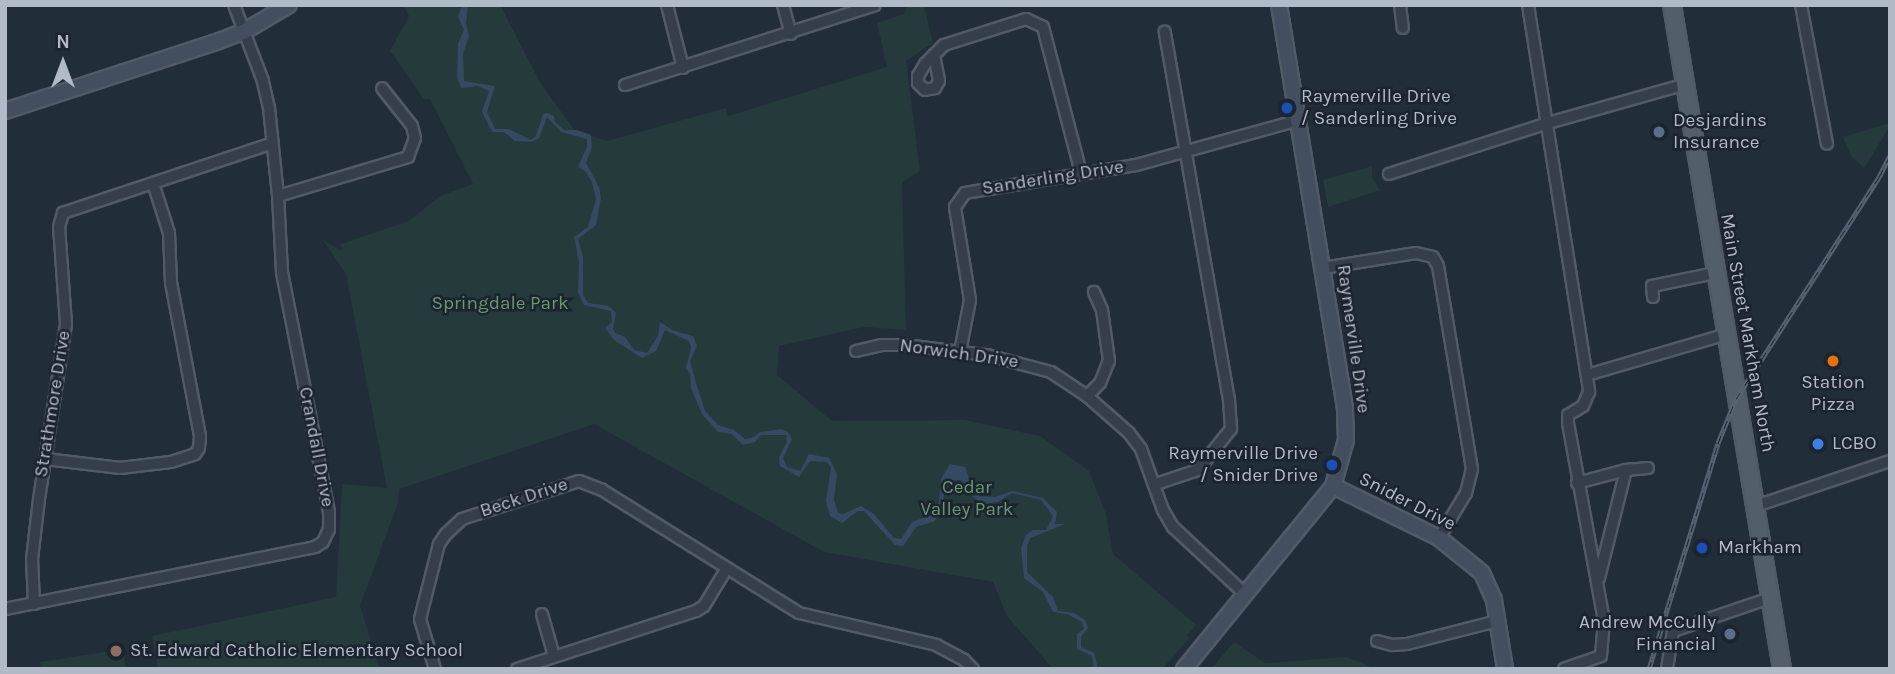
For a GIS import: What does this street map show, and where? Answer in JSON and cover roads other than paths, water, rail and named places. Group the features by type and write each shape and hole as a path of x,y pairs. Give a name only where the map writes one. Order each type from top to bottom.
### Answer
{"main road":[{"name":"Main Street Markham North","path":"1672,5 1782,669"}],"street":[{"name":"Crandall Drive","path":"5,609 303,550 323,542 329,529 329,512 282,272 269,107 234,5"},
{"path":"5,111 245,31 289,5"},
{"path":"667,5 683,68"},
{"path":"783,5 791,34"},
{"path":"625,85 875,5"},
{"name":"Raymerville Drive","path":"1184,669 1333,486 1343,459 1346,425 1279,5"},
{"path":"1400,5 1403,28"},
{"path":"1528,5 1587,375 1587,401 1568,415 1577,483 1604,621 1601,656 1564,669"},
{"path":"1801,5 1827,144"},
{"path":"934,55 944,45 1015,21 1034,20 1042,27 1081,173"},
{"path":"1156,484 1198,470 1231,429 1229,400 1165,32"},
{"path":"1389,174 1548,122 1686,84"},
{"path":"278,197 408,157 415,138 412,126 383,88"},
{"name":"Sanderling Drive","path":"960,352 970,300 955,207 959,198 976,189 1187,153 1299,120"},
{"name":"Strathmore Drive","path":"34,604 32,559 66,324 60,219 63,213 270,144"},
{"path":"45,459 120,468 171,462 195,454 199,448 200,436 171,283 169,233 153,183"},
{"path":"1323,268 1416,253 1433,257 1438,266 1472,469 1466,493 1439,538"},
{"path":"1653,297 1652,286 1716,273"},
{"path":"1087,396 1100,383 1109,361 1102,310 1094,292"},
{"path":"1587,375 1727,334"},
{"name":"Norwich Drive","path":"856,351 882,345 960,352 1038,366 1087,396 1129,433 1141,449 1156,484 1163,510 1173,527 1246,595"},
{"path":"1756,506 1890,461"},
{"path":"1577,483 1626,470 1648,468"},
{"path":"1598,582 1626,470"},
{"name":"Beck Drive","path":"435,669 420,620 424,595 439,544 462,519 572,482 586,482 799,613 936,645 964,660 973,669"},
{"name":"Snider Drive","path":"1333,486 1439,538 1482,573 1494,600 1506,669"},
{"path":"517,669 696,611 704,606 727,568"},
{"path":"1667,669 1673,631 1770,598"},
{"path":"542,614 554,656"},
{"path":"1377,641 1392,645 1407,644 1497,621"}],"water":[{"path":"462,5 468,5 466,24 469,36 463,54 464,81 495,86 487,112 495,129 509,129 531,140 536,136 543,114 547,113 554,116 555,122 564,130 577,130 591,135 592,147 586,163 599,187 601,198 596,225 578,239 583,257 583,295 588,303 609,306 616,313 613,329 615,333 625,337 634,350 647,353 658,336 660,322 672,330 693,336 697,346 690,361 696,383 705,411 718,425 734,430 745,439 760,432 781,429 788,432 792,439 783,458 787,467 800,471 809,454 829,458 837,474 834,499 838,513 843,514 861,506 874,514 894,538 901,539 912,522 932,515 939,502 941,479 950,464 965,467 973,488 980,496 995,497 1012,491 1043,498 1057,512 1055,524 1065,524 1030,538 1027,546 1027,572 1053,597 1058,611 1074,613 1085,620 1088,628 1081,637 1081,647 1094,653 1098,669 1094,669 1092,656 1077,649 1077,634 1084,629 1082,622 1067,614 1053,612 1043,592 1024,578 1021,548 1026,535 1033,530 1046,530 1053,516 1041,500 1012,493 998,502 983,504 963,490 961,480 954,480 945,487 942,507 935,521 916,527 903,546 895,545 864,511 858,511 842,523 830,516 826,501 831,467 827,462 810,461 799,477 780,466 779,457 787,442 786,435 761,435 755,442 743,445 732,434 718,432 702,414 691,388 690,374 686,368 691,347 689,341 665,330 656,351 642,358 614,340 605,328 612,322 611,311 584,305 578,293 579,262 574,237 588,227 596,199 592,182 585,171 578,167 587,147 587,139 561,132 547,117 539,138 531,142 515,141 504,132 492,132 482,112 489,91 478,86 461,88 457,78 458,44 464,30 458,17"}],"railway":[{"path":"1649,669 1718,443 1736,399 1879,177 1890,155"}],"place":[{"name":"Raymerville Drive / Sanderling Drive","path":"1287,108"},
{"name":"Desjardins Insurance","path":"1659,132"},
{"name":"Station Pizza","path":"1833,361"},
{"name":"LCBO","path":"1818,444"},
{"name":"Raymerville Drive / Snider Drive","path":"1332,465"},
{"name":"Markham","path":"1702,548"},
{"name":"Andrew McCully Financial","path":"1730,634"},
{"name":"St. Edward Catholic Elementary School","path":"116,651"}],"park label":[{"name":"Springdale Park","path":"500,304"},
{"name":"Cedar Valley Park","path":"967,499"}]}
